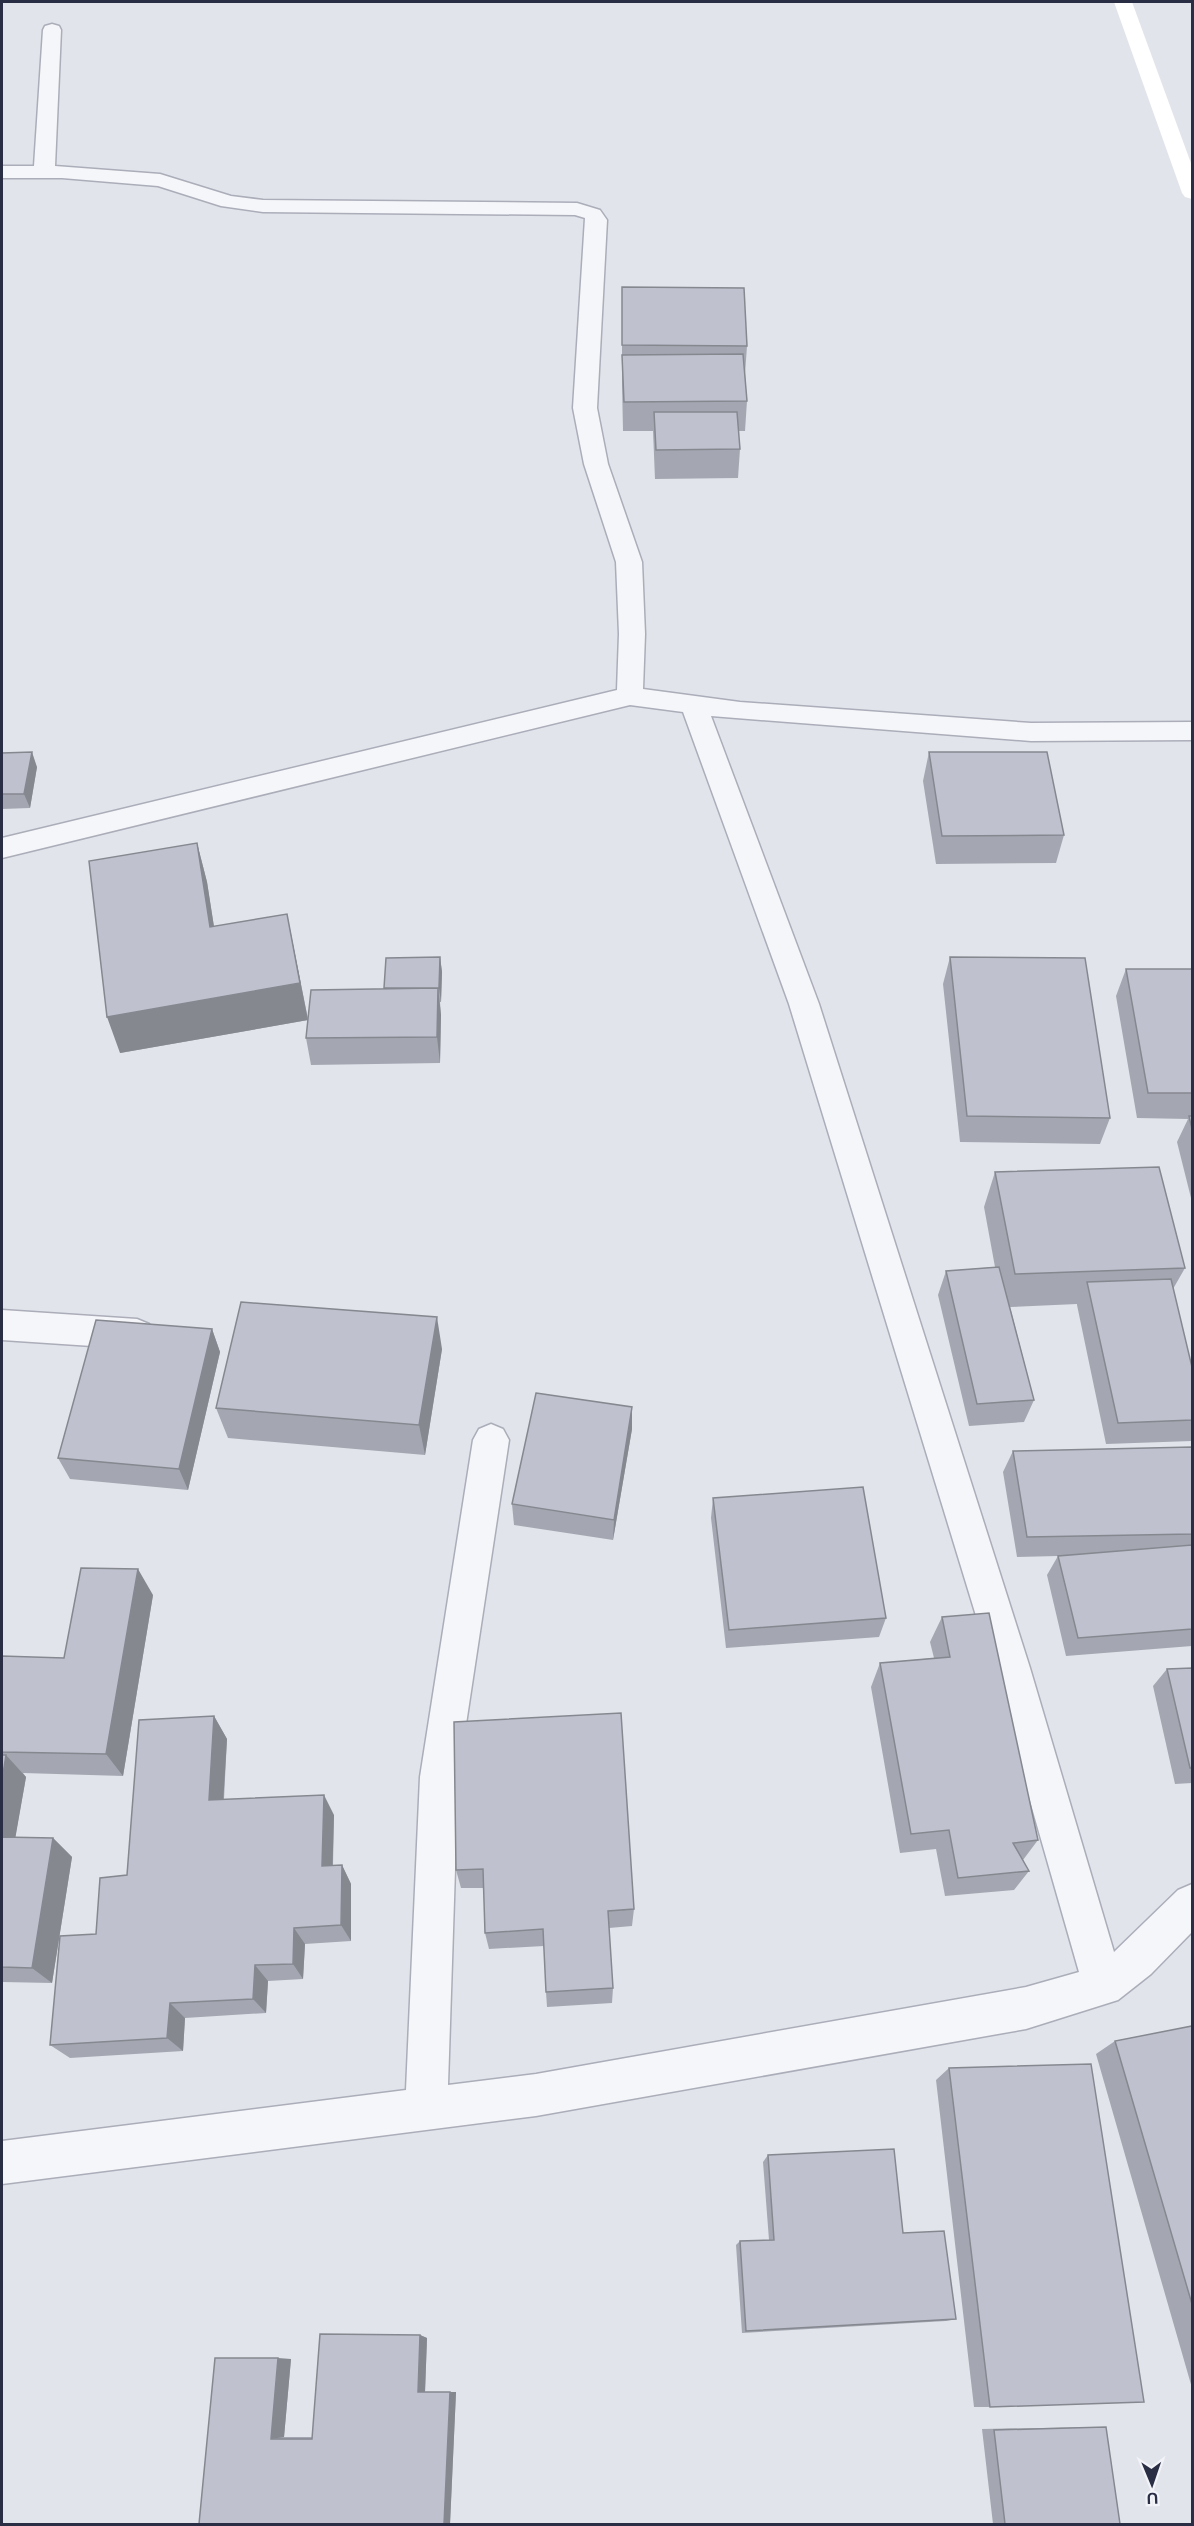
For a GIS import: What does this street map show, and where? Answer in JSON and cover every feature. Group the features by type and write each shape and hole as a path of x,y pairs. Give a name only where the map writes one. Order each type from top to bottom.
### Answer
{"main road":[{"path":"1123,2 1192,193"}],"street":[{"path":"44,171 52,30"},
{"path":"2,172 44,171 160,180 228,202 263,206 577,209 593,214 596,220 585,408 596,464 629,562 632,634 630,696"},
{"path":"2,848 630,696 740,711 854,721 1031,732 1192,731"},
{"path":"693,703 804,1004 1011,1668 1103,1985"},
{"path":"2,1325 166,1336"},
{"path":"426,2109 439,1777 491,1440"},
{"path":"2,2163 536,2096 1026,2008 1103,1985 1137,1960 1192,1904"}],"building":[{"path":"622,287 744,288 747,346 622,345"},
{"path":"743,354 747,401 624,402 622,355"},
{"path":"654,412 737,412 740,449 656,450"},
{"path":"32,752 24,794 2,794 2,753"},
{"path":"929,752 1047,752 1064,835 942,836"},
{"path":"197,843 210,927 287,914 300,983 107,1017 89,861"},
{"path":"440,957 439,988 384,988 386,958"},
{"path":"950,957 1085,958 1110,1118 967,1116"},
{"path":"1126,969 1192,969 1192,1093 1148,1093"},
{"path":"438,988 437,1037 306,1038 311,990"},
{"path":"1159,1167 1185,1268 1015,1274 995,1172"},
{"path":"999,1267 1034,1400 977,1404 946,1271"},
{"path":"1171,1279 1192,1367 1192,1420 1118,1423 1087,1282"},
{"path":"241,1302 437,1317 419,1425 216,1408"},
{"path":"96,1320 212,1329 179,1469 58,1458"},
{"path":"536,1393 632,1407 614,1520 512,1504"},
{"path":"1192,1447 1192,1534 1027,1537 1013,1451"},
{"path":"863,1487 886,1618 729,1630 713,1498"},
{"path":"1192,1545 1192,1629 1078,1638 1058,1556"},
{"path":"81,1568 138,1569 106,1754 2,1752 2,1656 64,1658"},
{"path":"989,1613 1038,1840 1013,1843 1029,1871 958,1878 949,1830 911,1834 880,1663 950,1657 942,1617"},
{"path":"1192,1668 1192,1768 1190,1768 1167,1669"},
{"path":"621,1713 634,1909 608,1911 613,1988 546,1992 543,1929 485,1933 483,1869 456,1870 454,1722"},
{"path":"214,1716 209,1800 324,1795 322,1866 342,1865 341,1925 294,1928 293,1964 255,1965 253,1999 170,2003 167,2038 50,2045 60,1936 96,1934 100,1878 127,1875 139,1720"},
{"path":"2,1755 6,1755 2,1780"},
{"path":"2,1837 53,1838 32,1968 2,1967"},
{"path":"1192,2026 1192,2304 1115,2041"},
{"path":"1091,2064 1144,2402 990,2407 949,2068"},
{"path":"894,2149 903,2233 944,2231 956,2319 746,2331 740,2241 774,2240 768,2155"},
{"path":"320,2334 420,2335 418,2392 450,2392 444,2524 199,2524 215,2358 278,2358 271,2439 312,2439"},
{"path":"1106,2427 1120,2524 1005,2524 994,2430"}]}
